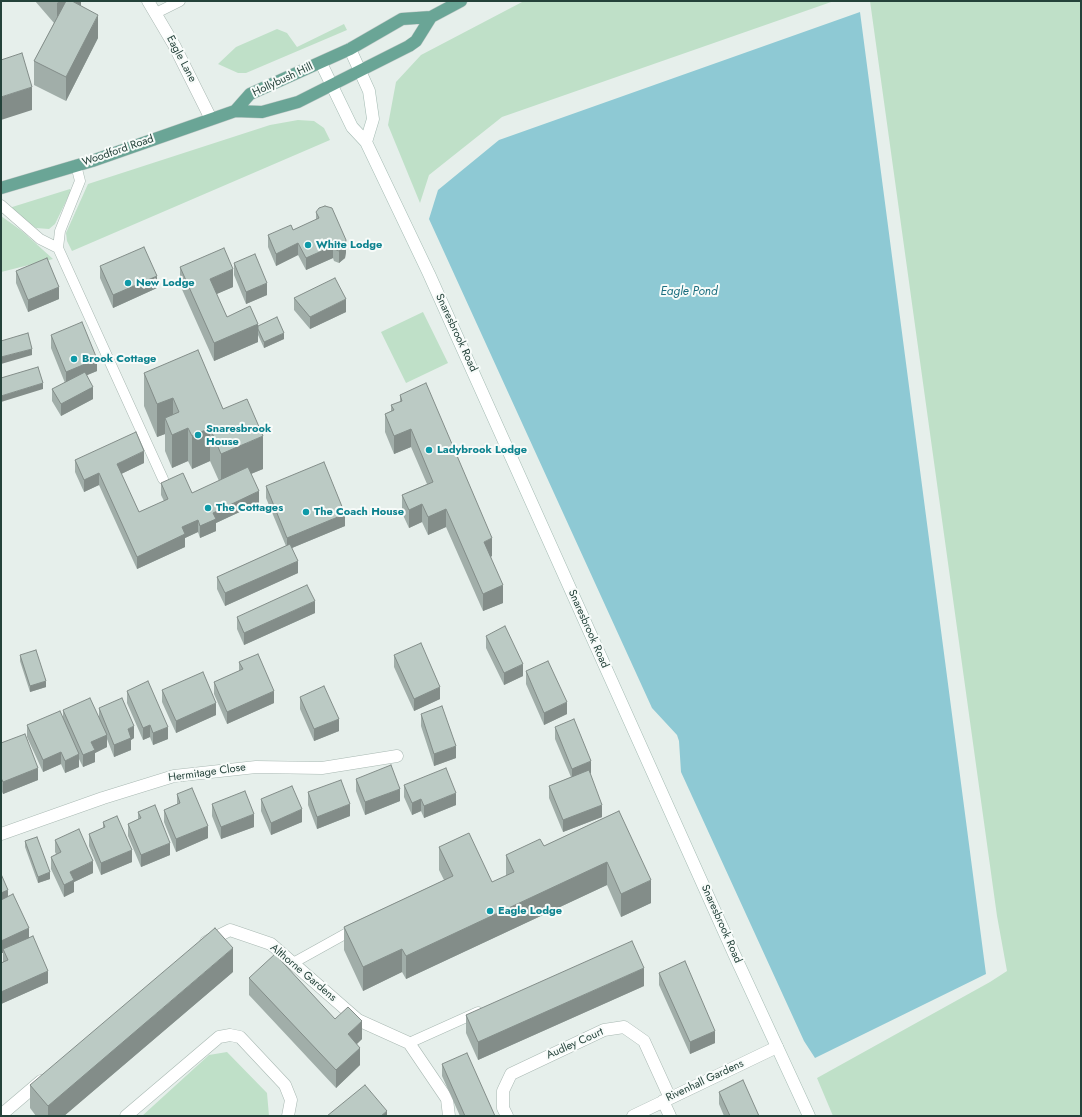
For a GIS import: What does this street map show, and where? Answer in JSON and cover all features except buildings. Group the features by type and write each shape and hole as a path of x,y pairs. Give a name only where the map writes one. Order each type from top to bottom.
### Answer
{"main road":[{"name":"Hollybush Hill","path":"235,111 250,94 350,48 402,19 431,17 461,1"},
{"name":"Hollybush Hill","path":"235,111 262,112 298,102 361,71 416,41 431,17"},
{"name":"Woodford Road","path":"1,188 76,165 235,111"}],"street":[{"name":"Eagle Lane","path":"148,1 204,102 211,119"},
{"path":"350,48 369,91 373,119 366,142"},
{"name":"Snaresbrook Road","path":"321,62 352,127 366,142 482,391 809,1116"},
{"name":"Hermitage Close","path":"1,834 103,798 174,776 256,767 322,768 398,756"},
{"name":"Althorne Gardens","path":"195,950 200,944 230,930 270,944 358,1020 409,1043"},
{"name":"Audley Court","path":"507,1116 503,1108 503,1091 511,1074 604,1030 624,1027 644,1041 666,1100 670,1116"},
{"path":"126,1116 218,1037 230,1035 240,1037 285,1084 291,1100 288,1116"},
{"path":"409,1043 446,1099 449,1116"},
{"name":"Rivenhall Gardens","path":"632,1116 777,1047"},
{"path":"1,1115 48,1075"}],"lane":[{"path":"156,13 180,1"},
{"path":"76,165 80,181 60,231 58,248 163,479"},
{"path":"1,205 40,239 58,248"},
{"path":"293,963 366,922"},
{"path":"409,1043 489,1007"}],"green space":[{"path":"524,1 834,1 502,117 429,175 420,203 388,125 396,82 421,55"},
{"path":"870,1 1081,1 1081,1116 833,1116 817,1078 990,982 1007,971 997,916"},
{"path":"344,24 347,30 246,73 238,73 218,64 236,47 277,29 287,33 297,47"},
{"path":"298,120 314,121 324,128 330,140 72,251 67,241 66,233 88,184 270,125"},
{"path":"70,189 71,191 55,224 49,229 36,228 9,208"},
{"path":"1,216 22,231 53,259 1,272"},
{"path":"423,312 448,363 406,383 381,332"},
{"path":"227,1052 267,1093 269,1116 142,1116 209,1055"}],"water":[{"name":"Eagle Pond","path":"860,12 986,974 815,1058 804,1041 681,772 679,741 677,735 652,708 429,219 438,190 499,140"}],"place":[{"name":"White Lodge","path":"308,245"},
{"name":"New Lodge","path":"128,283"},
{"name":"Brook Cottage","path":"74,359"},
{"name":"Snaresbrook House","path":"198,435"},
{"name":"Ladybrook Lodge","path":"429,450"},
{"name":"The Cottages","path":"208,508"},
{"name":"The Coach House","path":"306,512"},
{"name":"Eagle Lodge","path":"490,911"}]}
